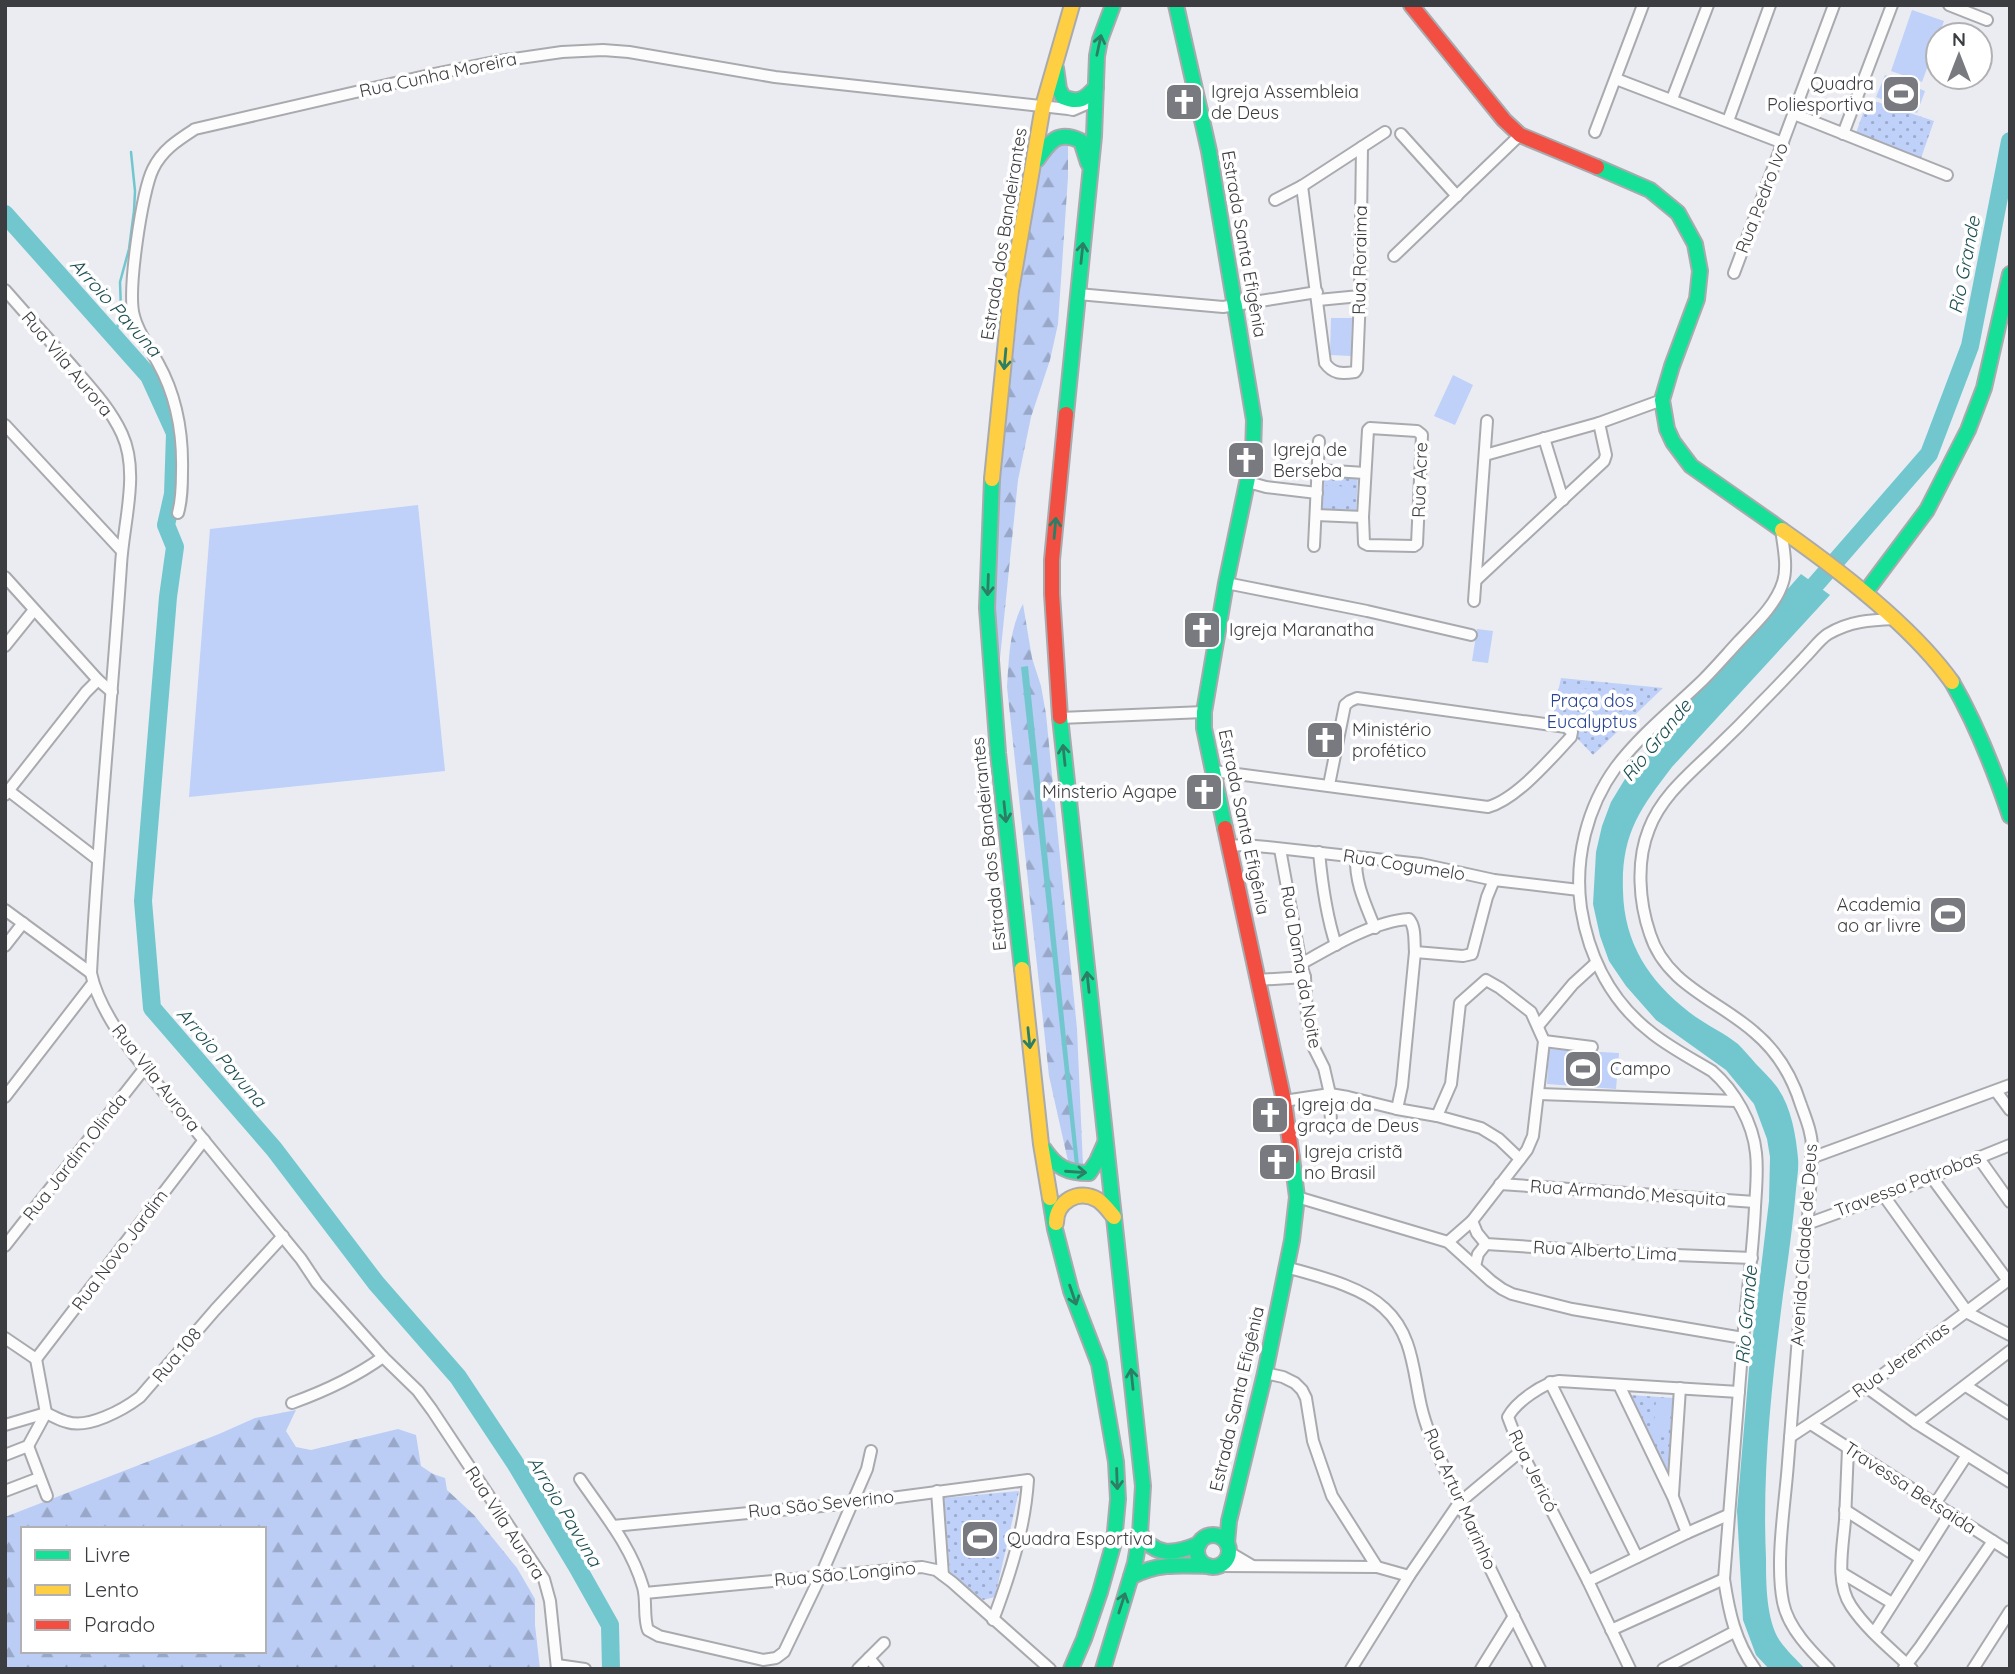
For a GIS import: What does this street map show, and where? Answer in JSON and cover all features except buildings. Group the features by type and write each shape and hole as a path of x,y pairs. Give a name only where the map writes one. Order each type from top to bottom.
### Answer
{"main road":[{"name":"Estrada dos Bandeirantes","path":"1071,1669 1084,1639 1110,1557 1118,1499 1116,1462 1099,1363 1071,1291 1055,1229 1041,1144 998,752 987,608 992,483 1011,291 1043,106 1072,5"},
{"path":"1103,1669 1131,1577 1140,1532 1143,1486 1060,718 1053,630 1052,560 1091,172 1100,40 1113,5"},
{"name":"Estrada Santa Efigênia","path":"1176,5 1209,151 1254,420 1253,454 1226,583 1204,712 1204,728 1283,1101 1297,1197 1265,1373 1229,1521 1228,1548"},
{"path":"1412,5 1504,120 1520,135 1650,190 1678,214 1691,234 1700,271 1699,290 1693,313 1662,400 1667,429 1679,453 1691,466 1812,551 1862,591 1895,619 1951,680 1989,755 2010,816"},
{"path":"1055,62 1059,89 1063,97 1074,102 1095,93"},
{"path":"1034,164 1051,140 1059,136 1072,136 1081,142 1091,172"},
{"path":"1862,591 1927,510 1968,430 1984,388 2010,274"},
{"path":"1041,1144 1058,1167 1075,1173 1089,1172 1105,1141"},
{"path":"1055,1229 1059,1207 1073,1197 1091,1195 1105,1205 1114,1217"},
{"path":"1140,1532 1148,1545 1155,1549 1167,1552 1183,1551 1204,1540 1229,1521"},
{"path":"1131,1577 1158,1565 1213,1566 1225,1561 1228,1548 1220,1536 1204,1540 1197,1549 1200,1559 1213,1566"}],"street":[{"path":"1595,132 1643,5"},
{"path":"1672,99 1708,5"},
{"path":"1728,121 1770,5"},
{"name":"Rua Pedro Ivo","path":"1734,273 1834,5"},
{"path":"1843,134 1892,5"},
{"path":"1950,5 1987,20"},
{"name":"Rua Cunha Moreira","path":"178,513 183,445 178,416 171,391 134,317 132,295 147,184 163,153 175,141 195,129 499,61 562,52 603,50 775,77 1073,110 1095,93"},
{"path":"1616,79 1783,143"},
{"path":"1794,114 1947,175"},
{"path":"1275,200 1302,186 1385,132"},
{"path":"1401,134 1457,197"},
{"path":"1394,256 1520,135"},
{"name":"Rua Roraima","path":"1317,296 1325,363 1335,372 1355,372 1360,296 1362,147"},
{"path":"1302,186 1317,296"},
{"name":"Rua Vila Aurora","path":"5,290 105,404 123,435 129,462 129,492 97,859 92,978 111,1021 144,1069 282,1236 317,1283 383,1357 418,1391 432,1410 544,1579 551,1601 557,1667"},
{"path":"1078,294 1223,307 1317,296 1360,296"},
{"path":"1485,455 1599,423 1662,400"},
{"path":"1474,601 1487,421"},
{"path":"1476,580 1604,461 1606,455 1599,423"},
{"path":"5,425 122,551"},
{"name":"Rua Acre","path":"1369,429 1421,433 1423,437 1417,544 1366,545 1363,541 1363,517 1369,429"},
{"path":"1544,438 1563,500"},
{"path":"1314,546 1319,441"},
{"path":"1318,470 1365,472"},
{"path":"1248,482 1266,487 1317,493"},
{"path":"1316,514 1363,517"},
{"path":"1755,1669 1734,1632 1724,1579 1752,1258 1757,1170 1755,1145 1746,1118 1728,1087 1712,1071 1640,1024 1613,993 1596,963 1585,932 1579,890 1584,836 1601,790 1617,765 1704,679 1778,595 1785,571 1780,529"},
{"path":"5,577 98,680 112,691"},
{"path":"1226,583 1471,635"},
{"path":"5,646 34,610"},
{"name":"Avenida Cidade de Deus","path":"1829,1669 1788,1619 1783,1604 1781,1569 1812,1138 1789,1075 1778,1057 1753,1031 1692,990 1659,954 1651,938 1641,892 1643,851 1649,829 1659,810 1678,785 1825,636 1853,622 1895,619"},
{"path":"97,859 7,793 98,680"},
{"path":"1214,771 1488,807 1499,804 1545,765 1572,737 1572,732 1566,727 1357,698 1345,705 1329,785"},
{"path":"1060,718 1204,712"},
{"name":"Rua Cogumelo","path":"1229,846 1319,852 1421,864 1494,880 1579,890"},
{"name":"Rua Dama da Noite","path":"1280,849 1305,977 1307,1016 1314,1048 1324,1068 1330,1094 1331,1125"},
{"path":"1319,852 1327,914 1336,945"},
{"path":"1356,857 1358,887 1375,928"},
{"path":"1415,952 1463,956 1472,954 1494,880"},
{"path":"5,910 92,978 5,1097"},
{"path":"1301,964 1375,928 1399,919 1412,921 1415,952 1402,1086 1397,1109"},
{"path":"5,946 23,923"},
{"path":"1538,1026 1563,994 1596,963"},
{"path":"1256,980 1305,977"},
{"path":"1437,1116 1451,1084 1460,1003 1486,980 1531,1012 1544,1041 1533,1136 1527,1150 1472,1221 1448,1242"},
{"path":"1544,1041 1591,1047"},
{"name":"Rua Jardim Olinda","path":"5,1246 144,1069"},
{"path":"1811,1158 2010,1085"},
{"path":"1996,1091 2010,1110"},
{"path":"1283,1101 1330,1094 1437,1116 1481,1128 1499,1139 1520,1159"},
{"path":"1539,1094 1736,1101"},
{"name":"Rua Novo Jardim","path":"36,1359 204,1140"},
{"name":"Travessa Patrobas","path":"1807,1224 2010,1145"},
{"path":"1978,1157 2010,1202"},
{"path":"1930,1175 2009,1280"},
{"name":"Rua Armando Mesquita","path":"1500,1184 1755,1202"},
{"path":"1884,1196 1968,1312 2010,1335"},
{"path":"1297,1197 1448,1242 1502,1289 1524,1297 1572,1309 1743,1338"},
{"path":"1472,1221 1486,1244 1478,1254 1475,1266"},
{"name":"Rua 108","path":"46,1413 67,1422 84,1422 117,1412 140,1397 282,1236"},
{"name":"Rua Alberto Lima","path":"1486,1244 1752,1258"},
{"name":"Rua Artur Marinho","path":"1286,1267 1331,1281 1371,1298 1384,1307 1403,1333 1411,1353 1427,1428 1459,1503 1541,1669"},
{"name":"Rua Jeremias","path":"1790,1437 1866,1387 2009,1280"},
{"path":"5,1338 10,1346 36,1359 46,1413 29,1446 5,1455"},
{"path":"1916,1423 2010,1352"},
{"path":"292,1403 362,1372 383,1357"},
{"path":"1265,1373 1295,1382 1302,1390 1306,1398 1313,1441 1332,1496 1377,1567"},
{"path":"1637,1556 1550,1382 1571,1380 1739,1392"},
{"name":"Rua Jericó","path":"1550,1382 1533,1393 1508,1417 1521,1451 1588,1580 1630,1669"},
{"path":"1619,1385 1673,1497 1687,1533"},
{"path":"1966,1386 2010,1414"},
{"path":"1866,1387 1916,1423 2010,1482"},
{"path":"1673,1497 1680,1388"},
{"path":"5,1425 46,1413"},
{"name":"Travessa Betsaida","path":"1811,1424 2010,1552"},
{"path":"29,1446 47,1496"},
{"path":"1848,1449 1842,1573 1846,1597 1874,1633 1907,1667 1993,1541"},
{"path":"580,1479 629,1550 645,1593 648,1630 771,1660 784,1652 853,1503 872,1451"},
{"path":"1351,1669 1409,1576 1459,1503 1521,1451"},
{"path":"1935,1504 1967,1455"},
{"path":"5,1491 39,1478"},
{"name":"Rua São Severino","path":"613,1526 853,1503 1028,1480 1007,1584 993,1620"},
{"path":"937,1491 943,1575"},
{"path":"1845,1510 1920,1558"},
{"path":"1874,1633 1950,1513"},
{"path":"1588,1580 1728,1515"},
{"path":"1228,1548 1251,1565"},
{"path":"1213,1566 1377,1567 1409,1576"},
{"name":"Rua São Longino","path":"645,1593 914,1567 936,1570 1050,1669"},
{"path":"1842,1573 1892,1603"},
{"path":"1611,1630 1724,1579"},
{"path":"1973,1669 2010,1611"},
{"path":"1481,1669 1514,1616"},
{"path":"1662,1669 1734,1632"},
{"path":"858,1669 884,1643"},
{"path":"869,1658 878,1669"},
{"path":"557,1667 585,1669"}],"green space":[{"path":"1912,10 1944,21 1924,21 1922,82 1891,71"},
{"name":"Quadra Poliesportiva","path":"1885,75 1925,91 1917,113 1876,97"},
{"path":"1868,99 1934,121 1921,158 1855,136"},
{"path":"1068,140 1058,324 1050,360 1031,417 1018,480 999,668 992,625 999,484 1023,265 1040,153"},
{"path":"1331,318 1352,318 1351,356 1330,355"},
{"path":"1453,375 1473,385 1455,425 1434,416"},
{"path":"1312,471 1358,474 1356,513 1310,511"},
{"path":"1321,485 1351,487 1351,505 1320,503"},
{"path":"418,505 445,771 189,797 210,529"},
{"path":"1023,604 1032,658 1046,714 1077,1029 1083,1166 1070,1170 1049,1076 1007,687 1012,634"},
{"path":"1477,629 1493,631 1488,663 1472,661"},
{"name":"Praça dos Eucalyptus","path":"1561,678 1663,688 1593,755 1576,737 1560,743 1565,730 1552,720"},
{"path":"1559,687 1598,689 1597,712 1557,708"},
{"name":"Campo","path":"1549,1049 1619,1053 1616,1089 1547,1084"},
{"path":"1630,1395 1674,1398 1667,1483"},
{"path":"1656,1400 1672,1401 1668,1438 1653,1436"},
{"path":"296,1410 286,1431 296,1447 311,1450 398,1429 416,1435 421,1466 445,1478 447,1490 474,1515 517,1568 535,1599 540,1669 5,1669 5,1517 255,1418"},
{"path":"1019,1491 995,1597 983,1600 950,1572 944,1498"},
{"name":"Quadra Esportiva","path":"960,1522 1003,1527 1000,1557 957,1552"}],"water":[{"path":"1801,574 1830,595 1660,782 1634,824 1623,871 1624,910 1641,959 1675,1000 1738,1044 1770,1078 1786,1103 1794,1130 1798,1170 1772,1393 1765,1525 1767,1590 1772,1623 1780,1641 1805,1669 1769,1669 1756,1655 1743,1620 1737,1511 1749,1369 1769,1201 1770,1157 1767,1139 1754,1104 1726,1070 1656,1020 1626,986 1609,961 1593,904 1596,852 1602,826 1611,802 1628,774"},
{"path":"1028,666 1079,1165 1075,1166 1021,667"}],"waterway":[{"name":"Rio Grande","path":"1802,600 1929,454 1970,346 2010,141"},
{"path":"115,337 121,311 120,282 129,249 134,211 131,152"},
{"name":"Arroio Pavuna","path":"5,214 149,376 175,433 173,494 166,525 175,547 168,597 143,901 152,1008 274,1149 376,1283 458,1377 515,1463 610,1625 611,1669"}],"traffic: fast":[{"path":"1066,414 1094,136 1097,56 1113,5"},
{"path":"1176,5 1209,151 1254,420 1253,454 1226,583 1204,712 1204,728 1225,828"},
{"path":"1056,68 1063,97 1081,99 1096,87"},
{"path":"1037,160 1055,139 1066,137 1081,141 1088,163"},
{"path":"1597,167 1650,190 1678,213 1695,244 1700,271 1697,299 1662,400 1667,429 1673,442 1691,466 1782,530"},
{"path":"1865,593 1927,510 1968,430 1984,388 2010,274"},
{"path":"992,479 987,608 998,753 1022,969"},
{"path":"1952,682 1984,748 2010,816"},
{"path":"1060,717 1143,1486 1135,1563 1103,1669"},
{"path":"1044,1149 1063,1168 1089,1173 1105,1143"},
{"path":"1227,1543 1229,1521 1265,1373 1292,1240 1297,1197 1292,1158"},
{"path":"1050,1198 1071,1291 1099,1364 1116,1462 1118,1499 1114,1542 1100,1592 1071,1669"},
{"path":"1140,1533 1152,1547 1166,1552 1199,1544"},
{"path":"1213,1535 1224,1540 1229,1551 1224,1562 1213,1567 1202,1562 1197,1551 1202,1540 1213,1535"},
{"path":"1131,1577 1159,1567 1208,1566"}],"traffic: slow":[{"path":"992,479 1011,291 1043,106 1072,5"},
{"path":"1782,530 1850,581 1896,620 1936,661 1952,682"},
{"path":"1022,969 1041,1144 1050,1198"},
{"path":"1056,1223 1064,1203 1076,1196 1098,1200 1114,1217"}],"traffic: jam":[{"path":"1411,5 1504,120 1520,135 1597,167"},
{"path":"1060,717 1052,560 1066,414"},
{"path":"1225,828 1284,1101 1292,1158"}],"place":[{"name":"Quadra Poliesportiva","path":"1901,94"},
{"name":"Igreja Assembleia de Deus","path":"1184,102"},
{"name":"Igreja de Berseba","path":"1246,460"},
{"name":"Igreja Maranatha","path":"1202,630"},
{"name":"Ministério profético","path":"1325,740"},
{"name":"Minsterio Agape","path":"1204,792"},
{"name":"Academia ao ar livre","path":"1948,915"},
{"name":"Campo","path":"1583,1069"},
{"name":"Igreja da graça de Deus","path":"1270,1115"},
{"name":"Igreja cristã no Brasil","path":"1277,1162"},
{"name":"Quadra Esportiva","path":"980,1539"}]}
